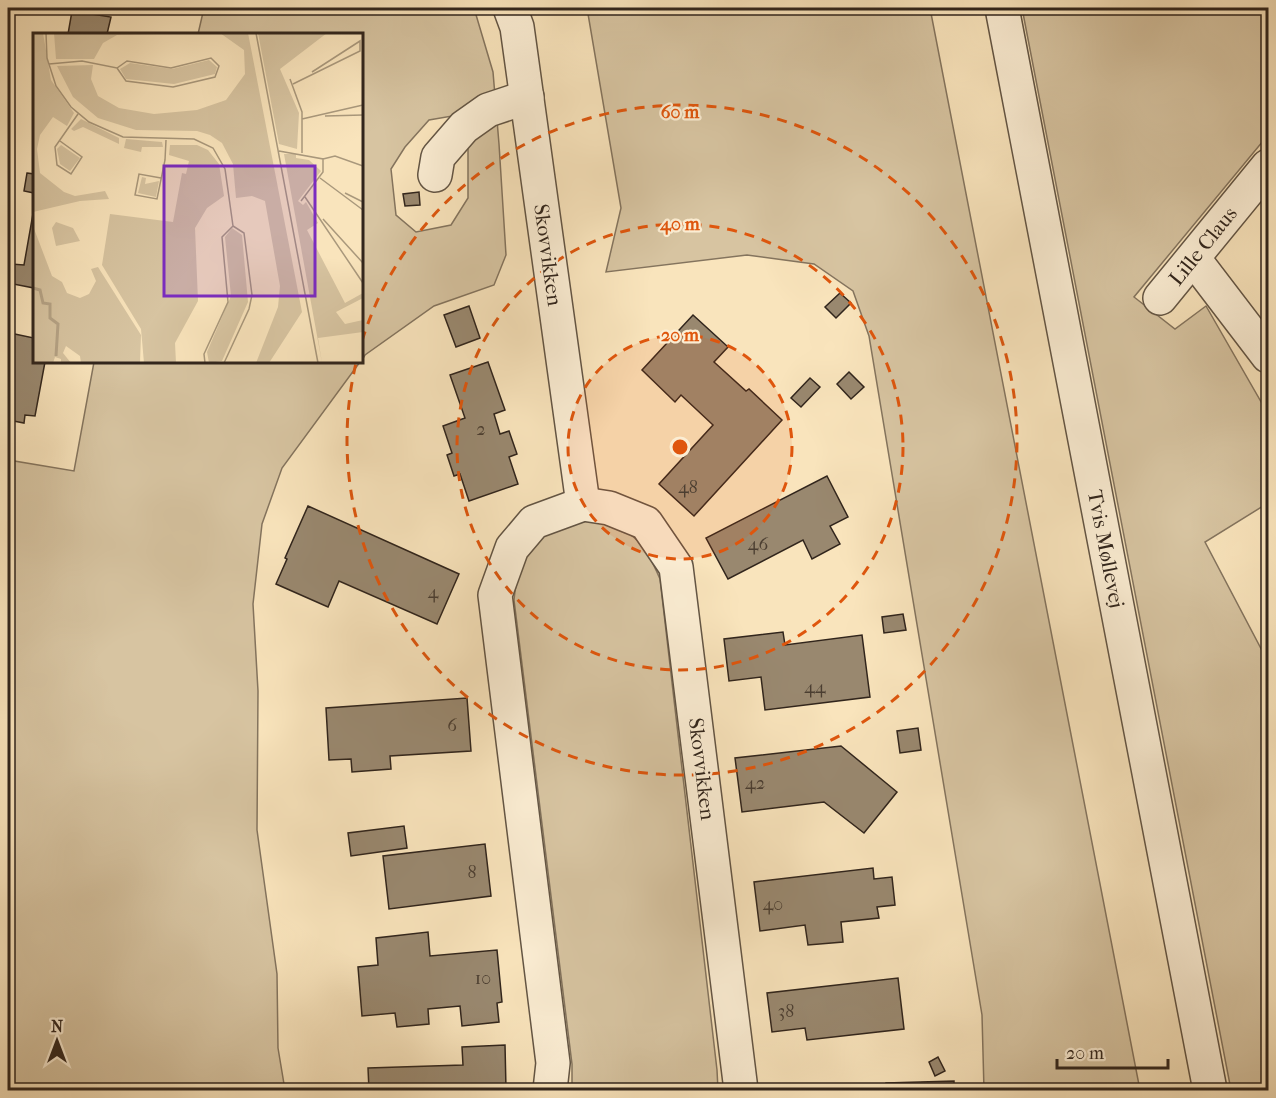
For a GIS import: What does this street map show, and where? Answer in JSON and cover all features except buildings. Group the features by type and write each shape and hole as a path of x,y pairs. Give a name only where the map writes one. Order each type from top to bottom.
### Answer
{"street":[{"name":"Skovvikken","path":"510,8 517,27 583,504 609,508 646,523 676,567 741,1090"},
{"name":"Tvis Møllevej","path":"1002,8 1210,1090"},
{"path":"435,175 438,157 464,127 488,110 527,97"},
{"name":"Lille Claus","path":"1161,298 1269,166"},
{"path":"1194,259 1269,356"},
{"path":"550,1090 553,1063 495,595 512,548 534,522 583,504"}],"shaded area":[{"path":"204,8 474,8 493,72 506,255 494,285 434,306 363,358 363,33 198,33","holes":["452,116 468,145 468,198 451,225 416,232 396,215 391,169 405,147 429,120"]},
{"path":"587,8 930,8 1140,1090 984,1090 982,1015 869,336 853,291 814,264 747,255 606,272 621,208"},
{"path":"1022,8 1268,8 1268,135 1134,297 1175,329 1206,306 1268,414 1268,503 1205,542 1268,662 1268,1090 1231,1090"},
{"path":"94,363 359,363 282,468 262,524 253,604 258,691 257,830 277,974 278,1048 285,1090 8,1090 8,460 74,471"},
{"path":"590,521 616,527 634,538 642,545 660,579 718,1090 572,1090 572,1064 514,600 521,568 535,544 558,528"}]}
